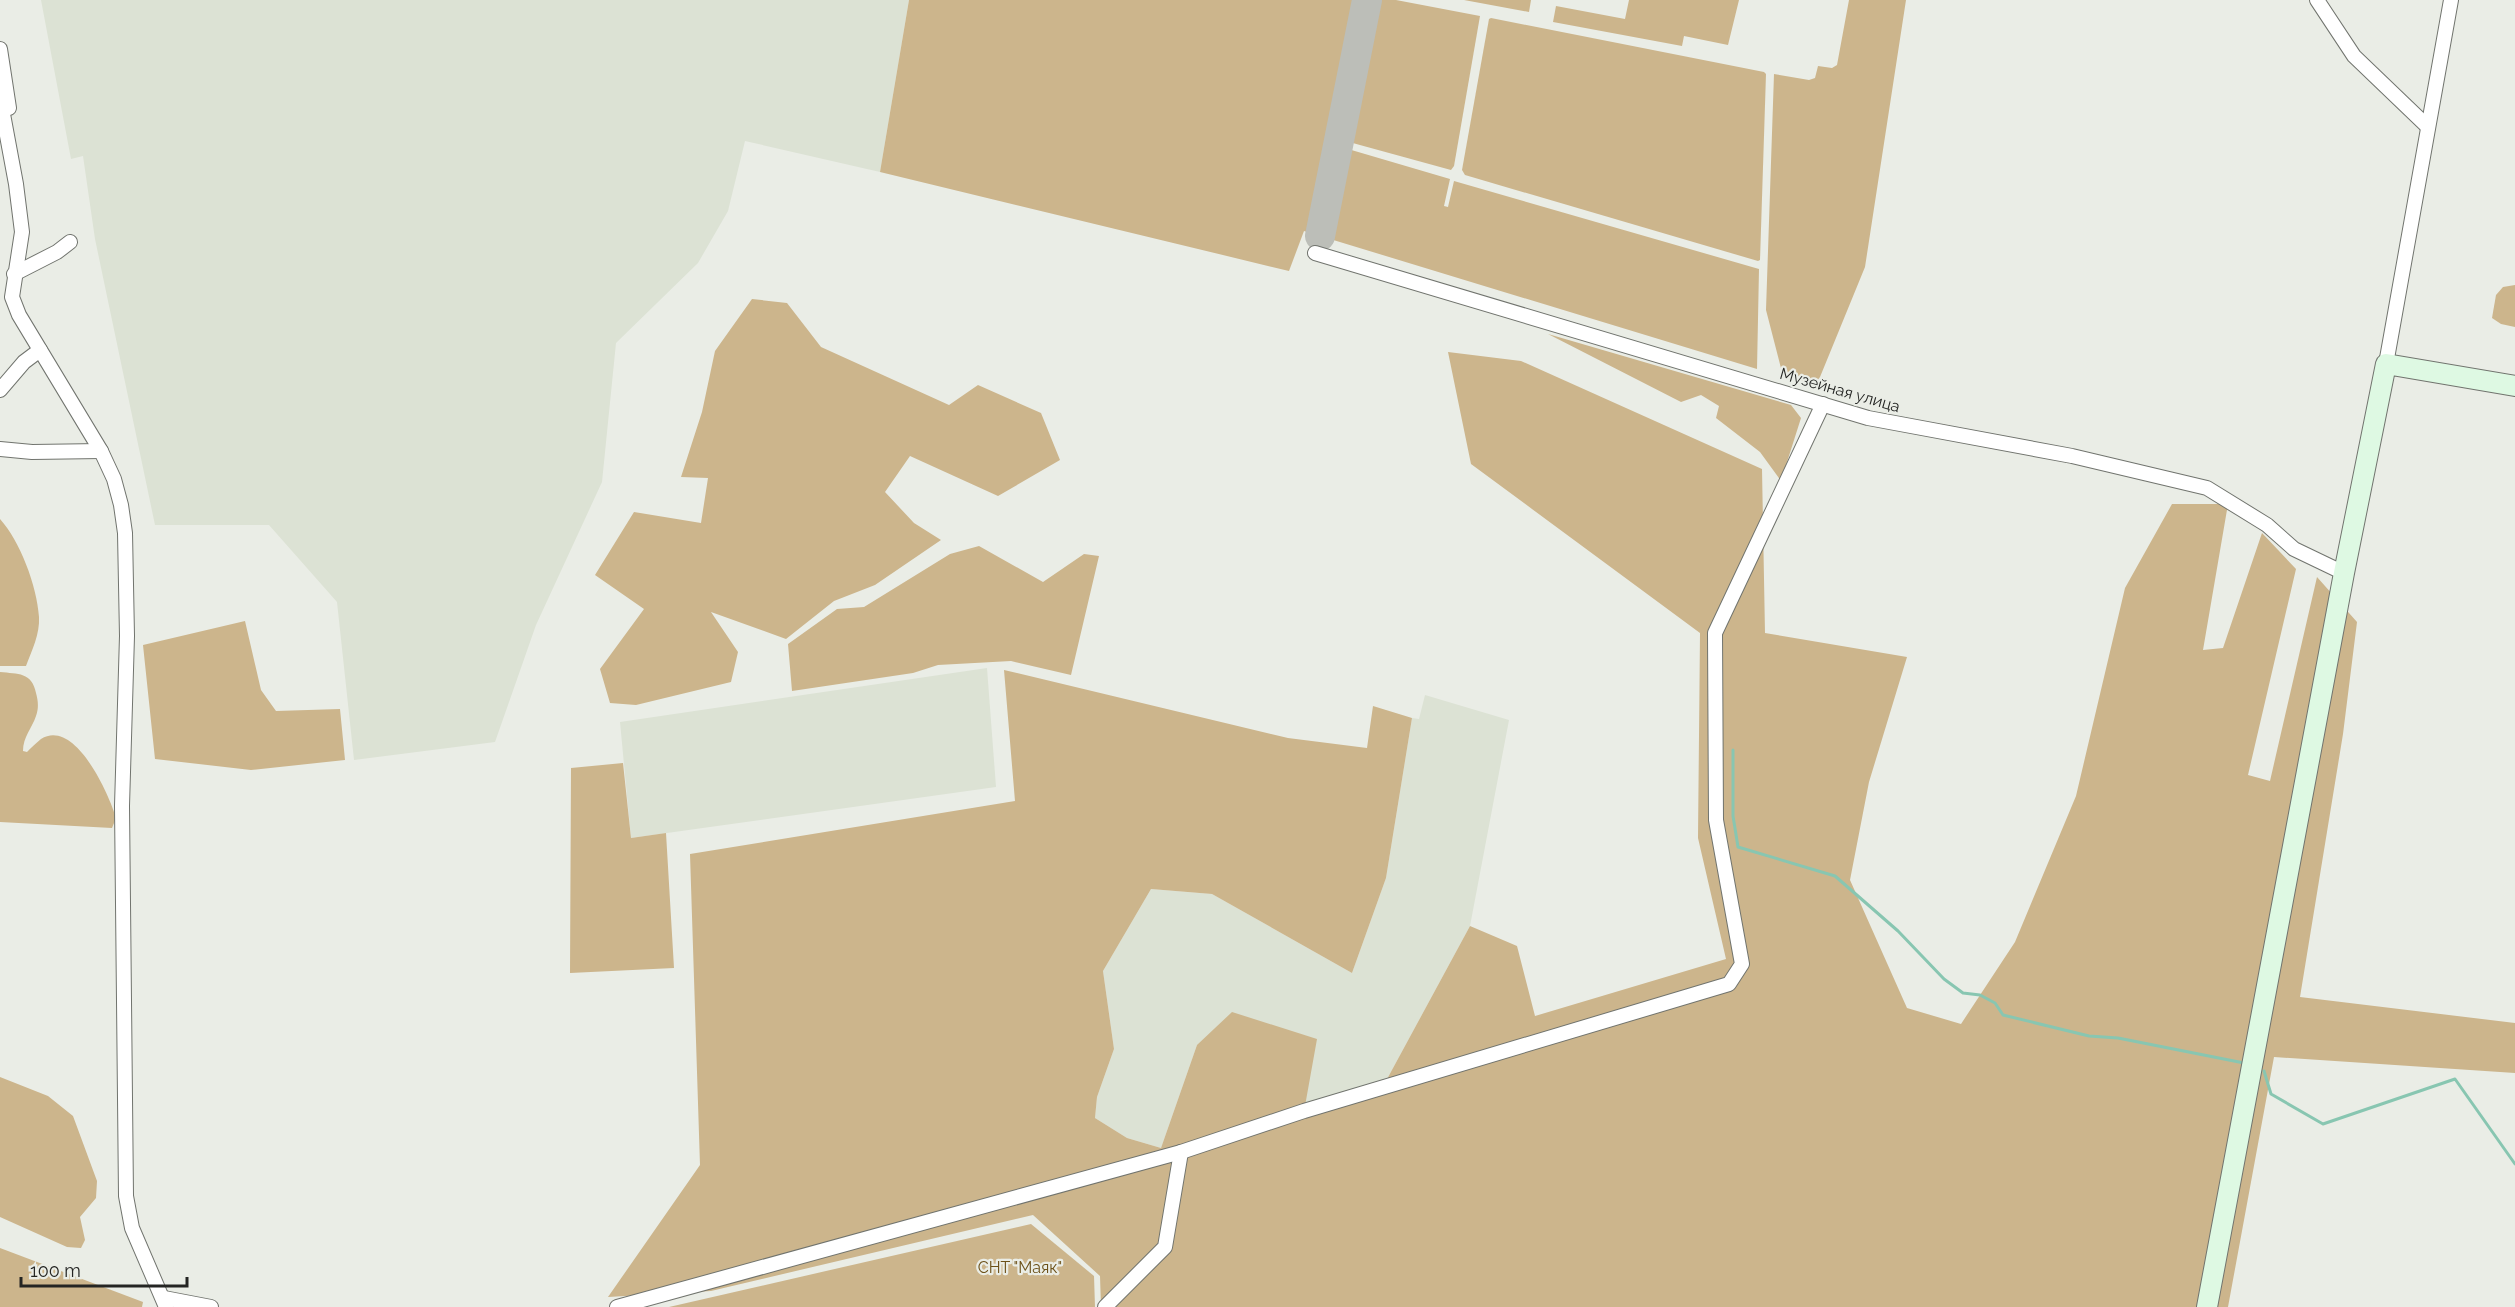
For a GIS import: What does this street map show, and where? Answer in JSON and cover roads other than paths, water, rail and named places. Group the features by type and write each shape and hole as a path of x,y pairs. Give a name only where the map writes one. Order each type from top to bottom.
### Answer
{"street":[{"path":"2317,0 2354,56 2428,127"},
{"path":"2207,1307 2344,573 2386,364 2451,0"},
{"path":"1,58 22,232 12,297 19,315 101,451 114,479 122,505 127,579 122,806 126,1196 132,1228 165,1303 211,1307"},
{"path":"0,98 17,180"},
{"path":"14,274 57,252 70,242"},
{"name":"Музейная улица","path":"1315,253 1868,418 2072,456 2207,488 2267,525 2294,549 2344,573"},
{"path":"0,390 24,362 40,350"},
{"path":"2386,364 2515,386"},
{"path":"617,1307 1181,1152 1304,1111 1729,984 1742,964 1716,820 1715,633 1823,404"},
{"path":"0,449 32,452 101,451"},
{"path":"1105,1307 1165,1247 1181,1152"}],"waterway":[{"path":"1733,750 1733,816 1738,847 1835,876 1898,931 1944,979 1963,993 1980,995 1995,1003 2003,1015 2089,1036 2118,1038 2244,1063"},
{"path":"2264,1071 2271,1094 2323,1124 2455,1079 2515,1164"}],"park label":[{"name":"СНТ \"Маяк\"","path":"1020,1267"}]}
